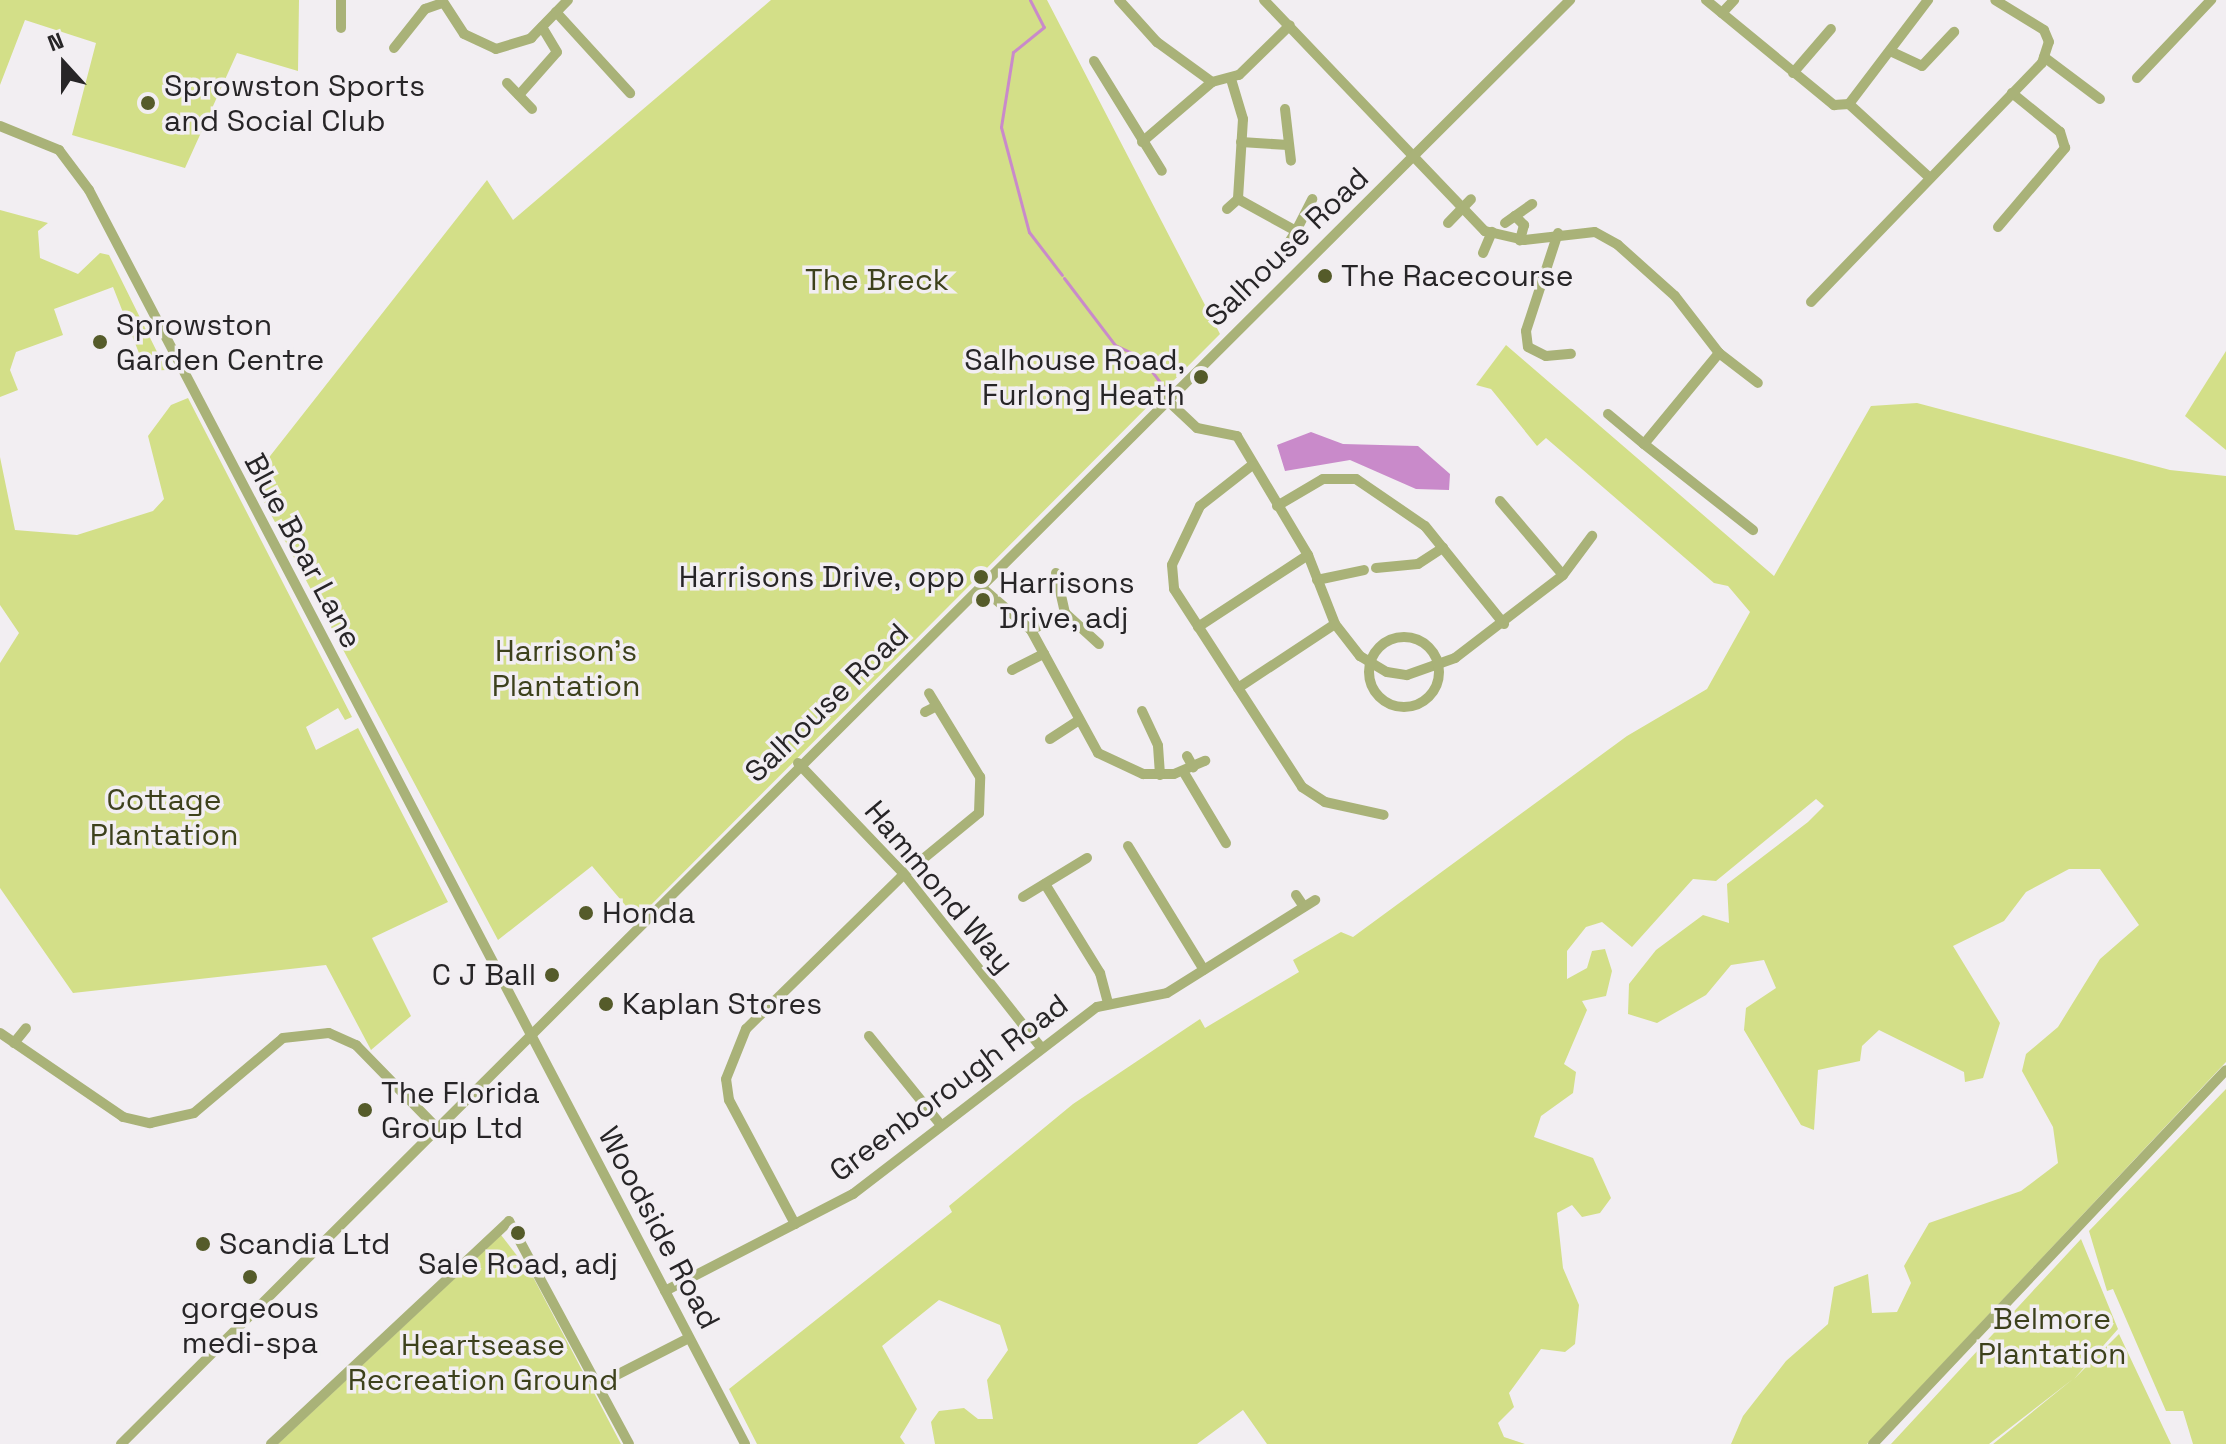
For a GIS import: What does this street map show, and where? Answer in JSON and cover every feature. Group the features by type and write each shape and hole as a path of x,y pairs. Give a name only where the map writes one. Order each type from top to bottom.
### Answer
{"street":[{"path":"341,0 341,28"},
{"path":"394,48 425,9 442,2 483,46 512,47 542,27 568,0"},
{"path":"1119,0 1157,42 1212,82"},
{"path":"1264,0 1290,25 1409,160 1461,209 1492,232 1520,240 1558,233 1595,232 1618,245 1675,296 1719,353 1758,383"},
{"name":"Salhouse Road","path":"121,1444 439,1130 798,763 1570,0"},
{"path":"1706,0 1834,105 1849,104 1929,177"},
{"path":"1722,13 1734,0"},
{"path":"1849,104 1928,0"},
{"path":"1811,302 2044,57 2044,30 1995,0"},
{"path":"2137,78 2211,0"},
{"path":"556,12 630,93"},
{"path":"1142,142 1212,82 1231,79 1290,25"},
{"path":"519,95 556,56 555,41 542,27"},
{"path":"1793,73 1831,29"},
{"path":"1890,51 1922,66 1954,32"},
{"path":"2044,57 2100,99"},
{"path":"1094,61 1162,171"},
{"path":"1227,209 1238,199 1241,142 1242,104 1231,79"},
{"path":"507,83 532,109"},
{"path":"1998,227 2066,143 2012,93"},
{"path":"1285,109 1291,161"},
{"name":"Blue Boar Lane","path":"0,126 47,143 78,171 530,1034"},
{"path":"1241,142 1288,145"},
{"path":"1238,199 1296,231"},
{"path":"1288,244 1312,199"},
{"path":"1448,223 1471,199"},
{"path":"1505,223 1532,204"},
{"path":"1515,216 1524,225 1520,240"},
{"path":"1483,253 1492,232"},
{"path":"1558,233 1526,331 1528,347 1546,356 1571,354"},
{"path":"1644,444 1719,353"},
{"path":"1165,398 1197,428 1237,436 1251,466 1308,555 1335,624 1370,664 1375,691 1405,707 1431,694 1438,666 1428,647 1409,638 1381,646 1370,664"},
{"path":"1608,414 1753,530"},
{"path":"1251,466 1205,500 1172,565 1174,589 1308,793 1384,815"},
{"path":"1277,506 1317,481 1345,475 1425,526 1504,624"},
{"path":"1500,501 1563,575"},
{"path":"1370,664 1407,675 1438,666 1504,624 1563,575 1592,536"},
{"path":"1376,568 1418,564 1443,548"},
{"path":"1198,627 1308,555"},
{"path":"1317,580 1364,570"},
{"path":"1056,573 1065,613"},
{"path":"980,586 1031,630 1078,721 1112,762 1160,775 1188,769 1205,761"},
{"path":"1031,630 1065,613"},
{"path":"1065,613 1082,621 1099,644"},
{"path":"1238,688 1335,624"},
{"path":"1012,670 1044,654"},
{"path":"795,1224 729,1100 735,1045 904,874 982,806 980,777 929,693"},
{"path":"925,712 937,706"},
{"path":"1142,711 1158,746 1160,775"},
{"path":"1050,739 1078,721"},
{"path":"1187,756 1188,769 1226,843"},
{"name":"Hammond Way","path":"798,763 904,874 1040,1046"},
{"path":"1128,846 1204,970"},
{"path":"1023,897 1087,858"},
{"path":"1045,884 1100,973 1108,1003"},
{"path":"1296,895 1304,907"},
{"name":"Greenborough Road","path":"665,1291 853,1194 1040,1046 1108,1003 1156,998 1315,900"},
{"path":"14,1043 26,1028"},
{"path":"0,1033 123,1117 150,1123 194,1113 283,1038 329,1033 356,1045 439,1130"},
{"name":"Woodside Road","path":"530,1034 745,1444"},
{"path":"869,1036 940,1124"},
{"path":"1873,1444 2226,1070"},
{"path":"271,1444 507,1219 629,1444"},
{"path":"599,1384 689,1338"}],"green space":[{"name":"Sprowston Sports and Social Club","path":"0,0 299,0 298,71 237,53 185,168 72,135 96,43 25,20 0,85"},
{"path":"771,0 1047,0 1220,334 637,919 592,866 498,940 252,479 487,180 513,220"},
{"path":"0,210 48,223 38,231 40,258 78,274 100,253 109,255 166,370 146,371 113,287 54,309 63,335 16,352 10,370 18,390 0,397"},
{"path":"1506,345 1774,576 1871,406 1917,403 2170,470 2226,476 2226,1062 1867,1444 1731,1444 1743,1416 1786,1361 1828,1324 1834,1287 1868,1274 1872,1313 1897,1312 1911,1283 1904,1266 1929,1223 2021,1191 2058,1163 2053,1127 2022,1071 2026,1054 2058,1027 2100,959 2139,925 2100,869 2069,869 2026,892 2004,921 1953,946 2000,1023 1983,1078 1965,1082 1964,1072 1879,1030 1862,1046 1860,1061 1818,1070 1814,1130 1801,1125 1744,1030 1746,1008 1776,988 1764,960 1731,965 1706,995 1657,1023 1628,1014 1629,984 1656,950 1703,915 1729,923 1727,884 1808,822 1824,806 1816,799 1716,881 1693,879 1632,947 1602,922 1586,927 1567,951 1567,979 1587,968 1592,951 1605,949 1612,971 1606,996 1582,1001 1587,1010 1564,1064 1576,1072 1573,1093 1541,1116 1534,1137 1593,1158 1611,1198 1600,1213 1582,1217 1572,1205 1557,1213 1563,1268 1579,1305 1575,1344 1565,1352 1541,1349 1509,1393 1514,1407 1498,1423 1504,1437 1525,1444 1267,1444 1243,1410 1197,1444 935,1444 931,1422 939,1411 964,1408 978,1419 993,1419 987,1380 1008,1350 1000,1325 939,1300 882,1346 917,1409 900,1437 905,1444 757,1444 729,1389 952,1212 949,1206 1073,1104 1200,1019 1205,1028 1299,972 1293,960 1341,932 1353,937 1627,736 1707,689 1750,612 1728,586 1714,583 1546,438 1537,446 1491,389 1476,385"},
{"path":"2226,351 2226,450 2185,416"},
{"name":"Cottage Plantation","path":"188,398 352,717 345,720 338,708 306,727 316,750 358,728 448,902 372,938 411,1016 371,1050 326,965 73,993 0,888 0,663 19,633 0,605 0,457 15,530 77,535 153,511 164,499 148,436 171,405"},
{"name":"Belmore Plantation","path":"2226,1089 2226,1444 2193,1444 2183,1411 2166,1411 2113,1289 2107,1291 2089,1231"},
{"name":"Heartsease Recreation Ground","path":"501,1235 532,1275 621,1444 278,1444"},
{"name":"Belmore Plantation","path":"2081,1239 2118,1329 2074,1379 2119,1334 2171,1444 1993,1444 2073,1379 1989,1444 1891,1444"}],"shaded area":[{"path":"1311,432 1343,444 1418,446 1450,474 1449,490 1416,489 1350,460 1285,471 1277,445"}],"waterway":[{"path":"1030,0 1044,27 1013,52 1001,127 1029,232 1062,275"},
{"path":"1064,278 1115,345 1141,357 1165,389"}],"place":[{"name":"Sprowston Sports and Social Club","path":"148,103"},
{"name":"The Racecourse","path":"1325,276"},
{"name":"Sprowston Garden Centre","path":"100,342"},
{"name":"Salhouse Road, Furlong Heath","path":"1201,377"},
{"name":"Harrisons Drive, opp","path":"981,577"},
{"name":"Harrisons Drive, adj","path":"983,600"},
{"name":"Honda","path":"586,913"},
{"name":"C J Ball","path":"552,975"},
{"name":"Kaplan Stores","path":"606,1004"},
{"name":"The Florida Group Ltd","path":"365,1110"},
{"name":"Sale Road, adj","path":"518,1233"},
{"name":"Scandia Ltd","path":"203,1244"},
{"name":"gorgeous medi-spa","path":"250,1277"}],"park label":[{"name":"The Breck","path":"877,280"},
{"name":"Harrison's Plantation","path":"566,668"}]}
